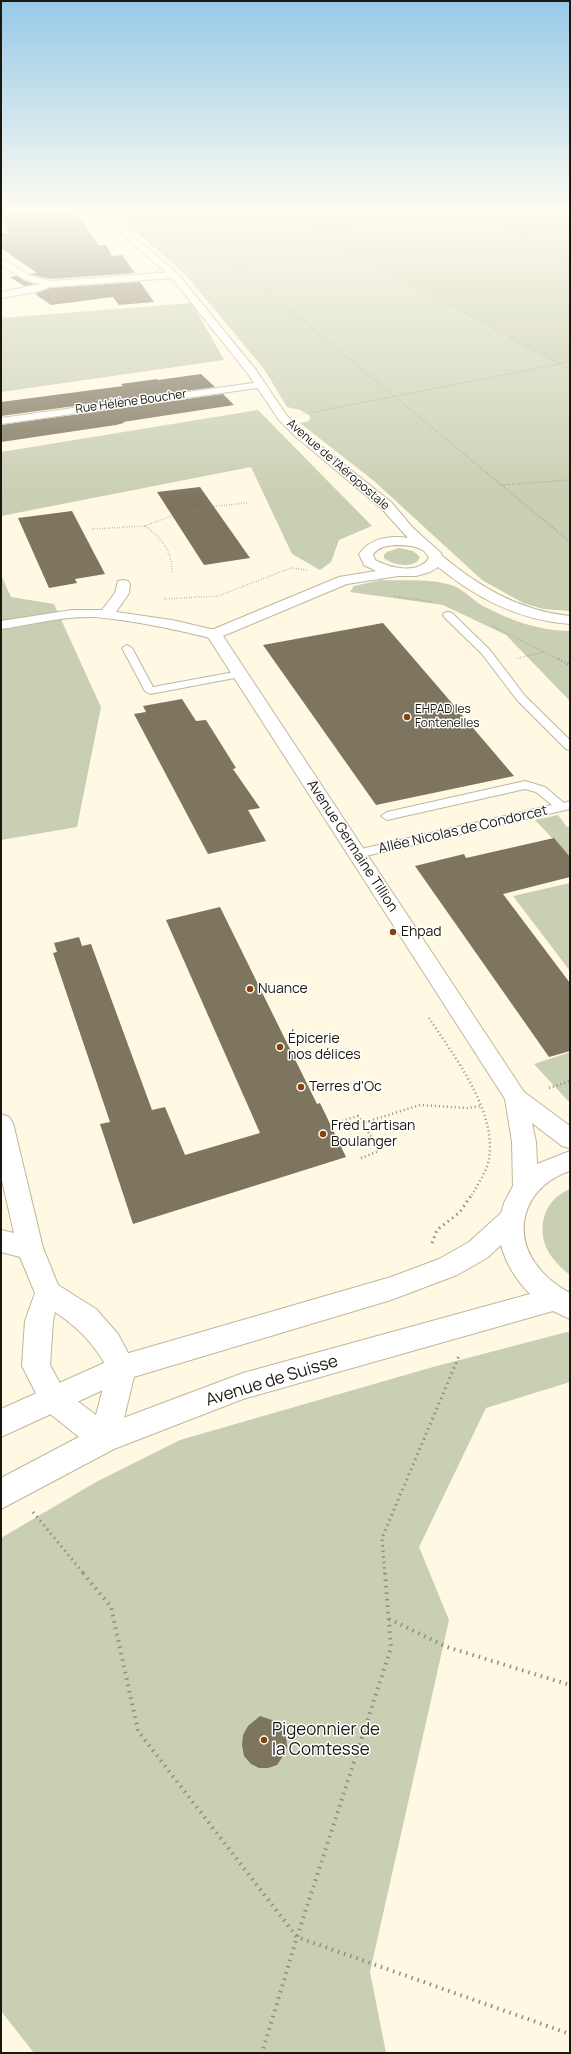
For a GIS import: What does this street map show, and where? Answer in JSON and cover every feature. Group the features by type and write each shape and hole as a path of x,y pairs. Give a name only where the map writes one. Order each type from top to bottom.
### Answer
{"street":[{"name":"Avenue de l'Aéropostale","path":"201,308 220,330 289,423 386,505 400,523 456,575 510,605 541,617 570,620"},
{"name":"Rue Hélène Boucher","path":"1,421 260,384"},
{"name":"Avenue de l'Aéropostale","path":"366,559 368,550 380,544 390,536 400,523"},
{"path":"1,626 81,613 172,624 214,634 344,580 396,572 412,572 432,566 432,553 408,542 394,541 380,544"},
{"path":"344,580 360,567 366,559 374,566 396,572"},
{"path":"106,615 121,591"},
{"name":"Avenue Germaine Tillion","path":"214,634 516,1098 570,1139"},
{"name":"Avenue Germaine Tillion","path":"516,1098 524,1142 525,1185"},
{"path":"1,1123 30,1248 48,1293 86,1318 108,1344 122,1368 104,1439 54,1400 36,1366 39,1321 48,1293"},
{"path":"563,1303 539,1286 525,1270 516,1253 511,1236 511,1219 516,1201 525,1185 540,1173 558,1164 570,1161"},
{"path":"1,1423 122,1368 391,1288 442,1269 478,1250 498,1233 511,1219"},
{"path":"1,1241 30,1248"},
{"name":"Avenue de Suisse","path":"1,1494 104,1439 243,1386 563,1303"}],"lane":[{"path":"448,615 486,652 521,698 570,746"},
{"path":"127,648 150,691 240,674"},
{"path":"387,816 525,785 533,786 547,793 565,806"},
{"name":"Allée Nicolas de Condorcet","path":"357,854 565,806"}],"path":[{"path":"287,308 570,542"},
{"path":"456,308 570,370"},
{"path":"306,413 570,362"},
{"path":"501,485 570,480"},
{"path":"92,530 145,526 170,516 217,506 247,503"},
{"path":"145,526 156,533 171,554 172,573"},
{"path":"121,591 152,600 218,596 290,568 300,568 312,573"},
{"path":"428,1015 474,1090 481,1106 490,1137 489,1157 486,1169 467,1204 434,1231 432,1237 436,1248"},
{"path":"546,1089 570,1080"},
{"path":"363,1123 420,1106 468,1108 481,1106"},
{"path":"342,1121 358,1116 379,1152 361,1158"},
{"path":"262,2053 297,1937 391,1648 382,1538 460,1354 466,1353"},
{"path":"33,1512 112,1607 138,1731 297,1937 570,2034"},
{"path":"389,1618 447,1647 570,1685"}],"green space":[{"path":"130,308 195,308 224,360 1,392 1,318"},
{"path":"213,308 570,308 570,611 543,609 523,603 482,580 374,481 300,423 309,421 310,416 300,410 287,407 264,369"},
{"path":"456,308 570,308 570,362 560,364"},
{"path":"258,410 372,526 339,540 331,562 320,570 292,554 251,467 1,516 1,452"},
{"path":"399,548 413,551 420,557 413,564 409,565 392,563 384,558 384,555 387,552"},
{"path":"1,575 11,597 54,604 101,707 77,827 1,840"},
{"path":"381,580 418,580 446,583 458,588 485,607 505,617 537,627 559,631 570,631 570,701 506,635 443,605 350,592 354,586"},
{"path":"558,815 567,827 570,826 570,857 535,820"},
{"path":"570,883 570,971 513,896"},
{"path":"570,1052 570,1103 534,1064"},
{"path":"570,1189 570,1275 559,1266 549,1253 545,1243 543,1221 546,1211 552,1202"},
{"path":"567,1332 570,1333 570,1382 486,1408 419,1547 449,1620 370,1972 386,2053 34,2053 1,2011 1,1538 96,1482 180,1440 433,1367"}],"building":[{"path":"201,374 215,387 1,416 1,402"},
{"path":"223,394 234,405 123,422 124,423 116,425 1,442 1,425"},
{"path":"200,487 250,558 204,565 157,492"},
{"path":"72,511 105,574 75,579 77,583 49,588 18,518"},
{"name":"EHPAD les Fontenelles","path":"383,623 514,776 376,805 263,645"},
{"path":"182,699 196,721 206,720 236,768 233,769 260,808 248,810 266,841 208,854 134,714 146,712 143,706"},
{"path":"554,838 570,857 570,877 503,894 570,983 570,1051 549,1057 415,866 464,854 466,858"},
{"path":"220,907 317,1104 320,1103 346,1157 133,1224 100,1124 110,1122 53,953 57,952 54,943 79,937 82,946 91,944 152,1110 165,1107 185,1155 260,1133 166,920"},
{"name":"Pigeonnier de la Comtesse","path":"260,1716 275,1721 281,1727 286,1736 287,1747 283,1756 277,1765 268,1768 259,1768 251,1764 244,1756 242,1745 243,1735 248,1726"}],"place":[{"name":"EHPAD les Fontenelles","path":"407,717"},
{"name":"Ehpad","path":"393,932"},
{"name":"Nuance","path":"250,989"},
{"name":"Épicerie nos délices","path":"280,1047"},
{"name":"Terres d'Oc","path":"301,1087"},
{"name":"Fred L'artisan Boulanger","path":"323,1134"},
{"name":"Pigeonnier de la Comtesse","path":"264,1740"}]}
